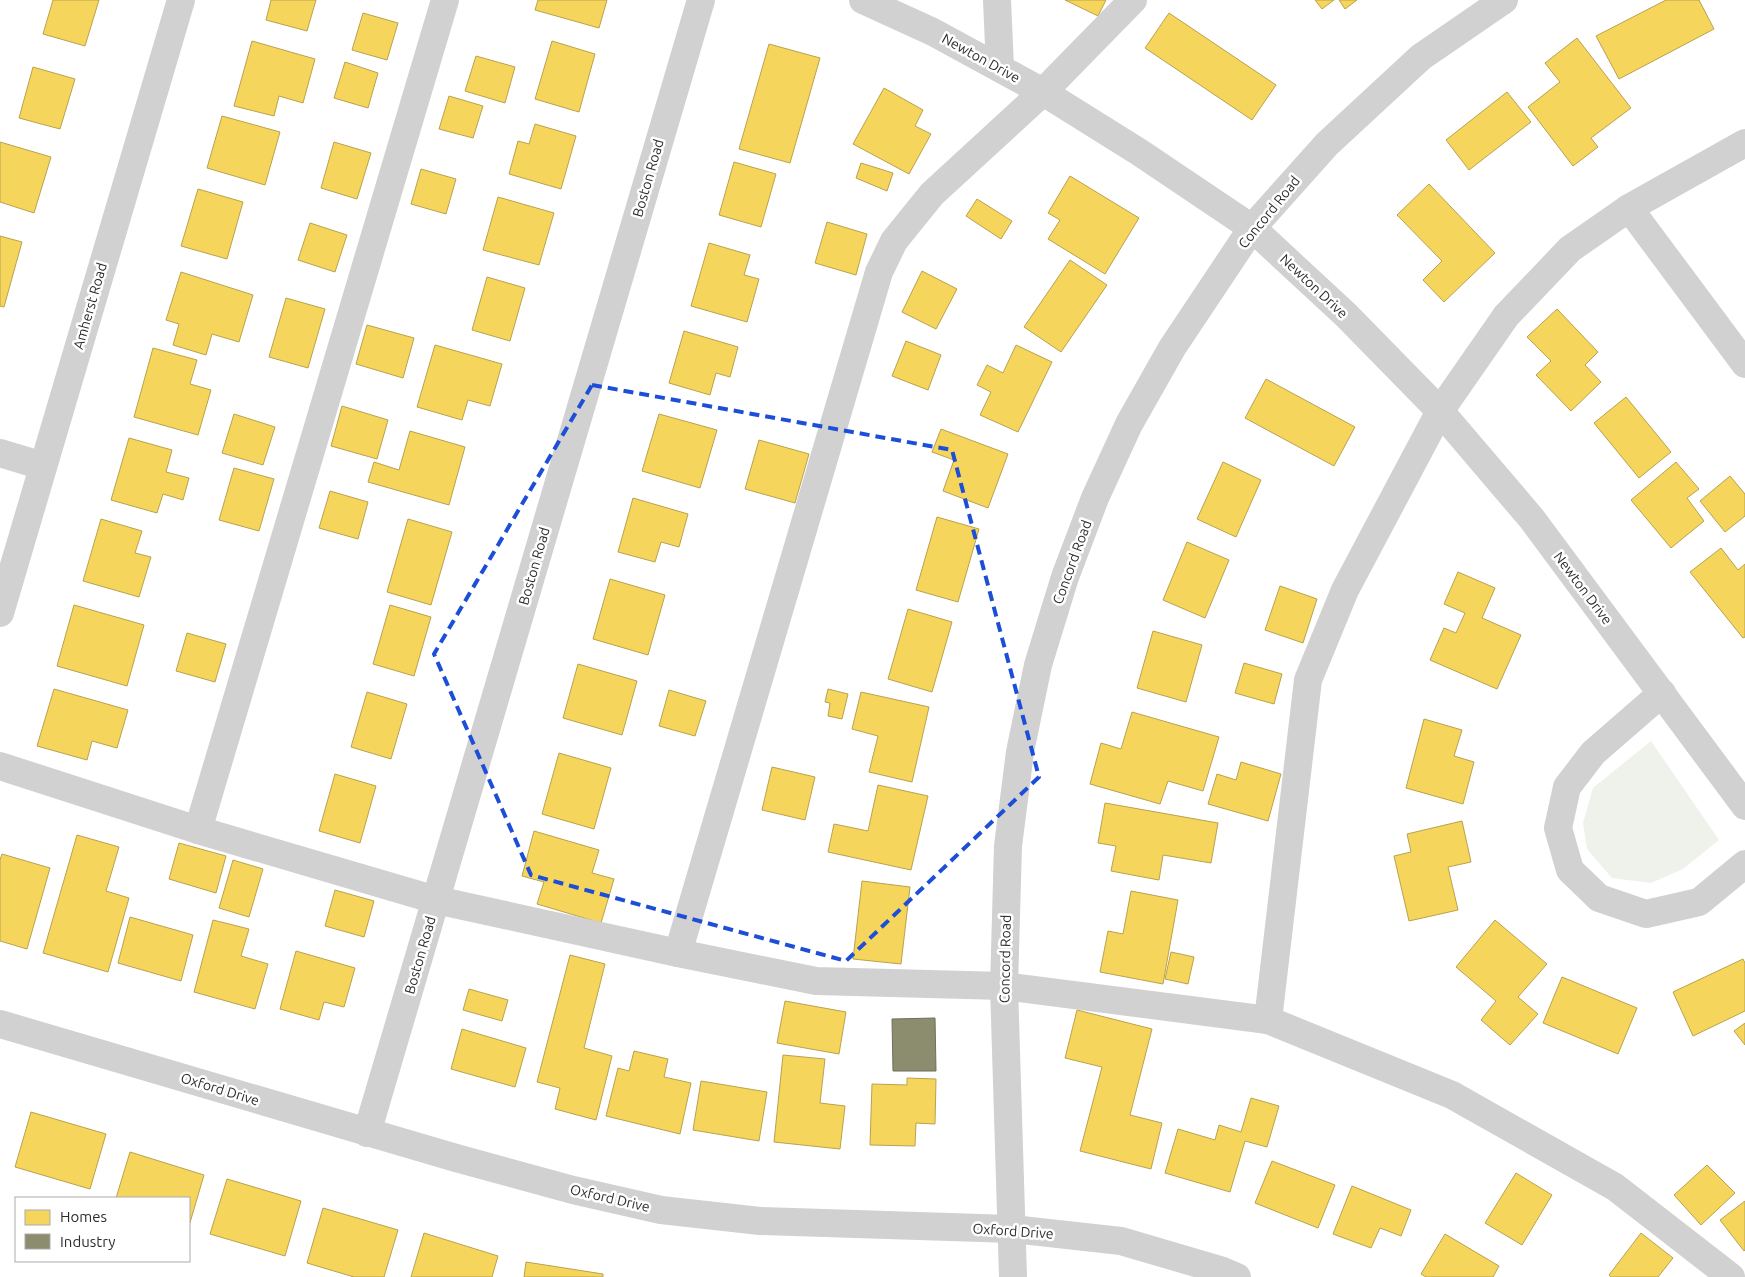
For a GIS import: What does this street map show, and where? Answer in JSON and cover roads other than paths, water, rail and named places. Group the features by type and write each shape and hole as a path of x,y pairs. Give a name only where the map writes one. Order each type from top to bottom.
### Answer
{"street":[{"name":"Amherst Road","path":"0,613 180,0"},
{"path":"198,830 446,0"},
{"name":"Boston Road","path":"367,1133 701,0"},
{"name":"Newton Drive","path":"863,0 933,32 1043,92 1139,152 1252,228 1346,315 1440,411 1532,519 1745,806"},
{"path":"997,0 1000,68"},
{"path":"678,954 879,272 894,241 932,194 1043,92 1132,0"},
{"name":"Concord Road","path":"1013,1277 1004,986 1008,846 1020,752 1038,664 1065,577 1095,498 1129,424 1172,348 1252,228 1327,144 1422,57 1504,0"},
{"path":"1268,1020 1308,680 1345,590 1440,411 1506,316 1570,249 1629,208 1745,143"},
{"path":"1629,208 1745,364"},
{"path":"0,453 43,466"},
{"path":"1662,693 1593,753 1567,788 1558,828 1570,870 1599,898 1646,914 1700,902 1745,864"},
{"path":"0,766 198,830 436,900 678,954 816,981 1004,986 1268,1020 1460,1100 1614,1187 1731,1277"},
{"name":"Oxford Drive","path":"0,1024 367,1133 573,1190 661,1210 760,1221 1012,1229 1121,1242 1223,1271 1237,1277"}]}
